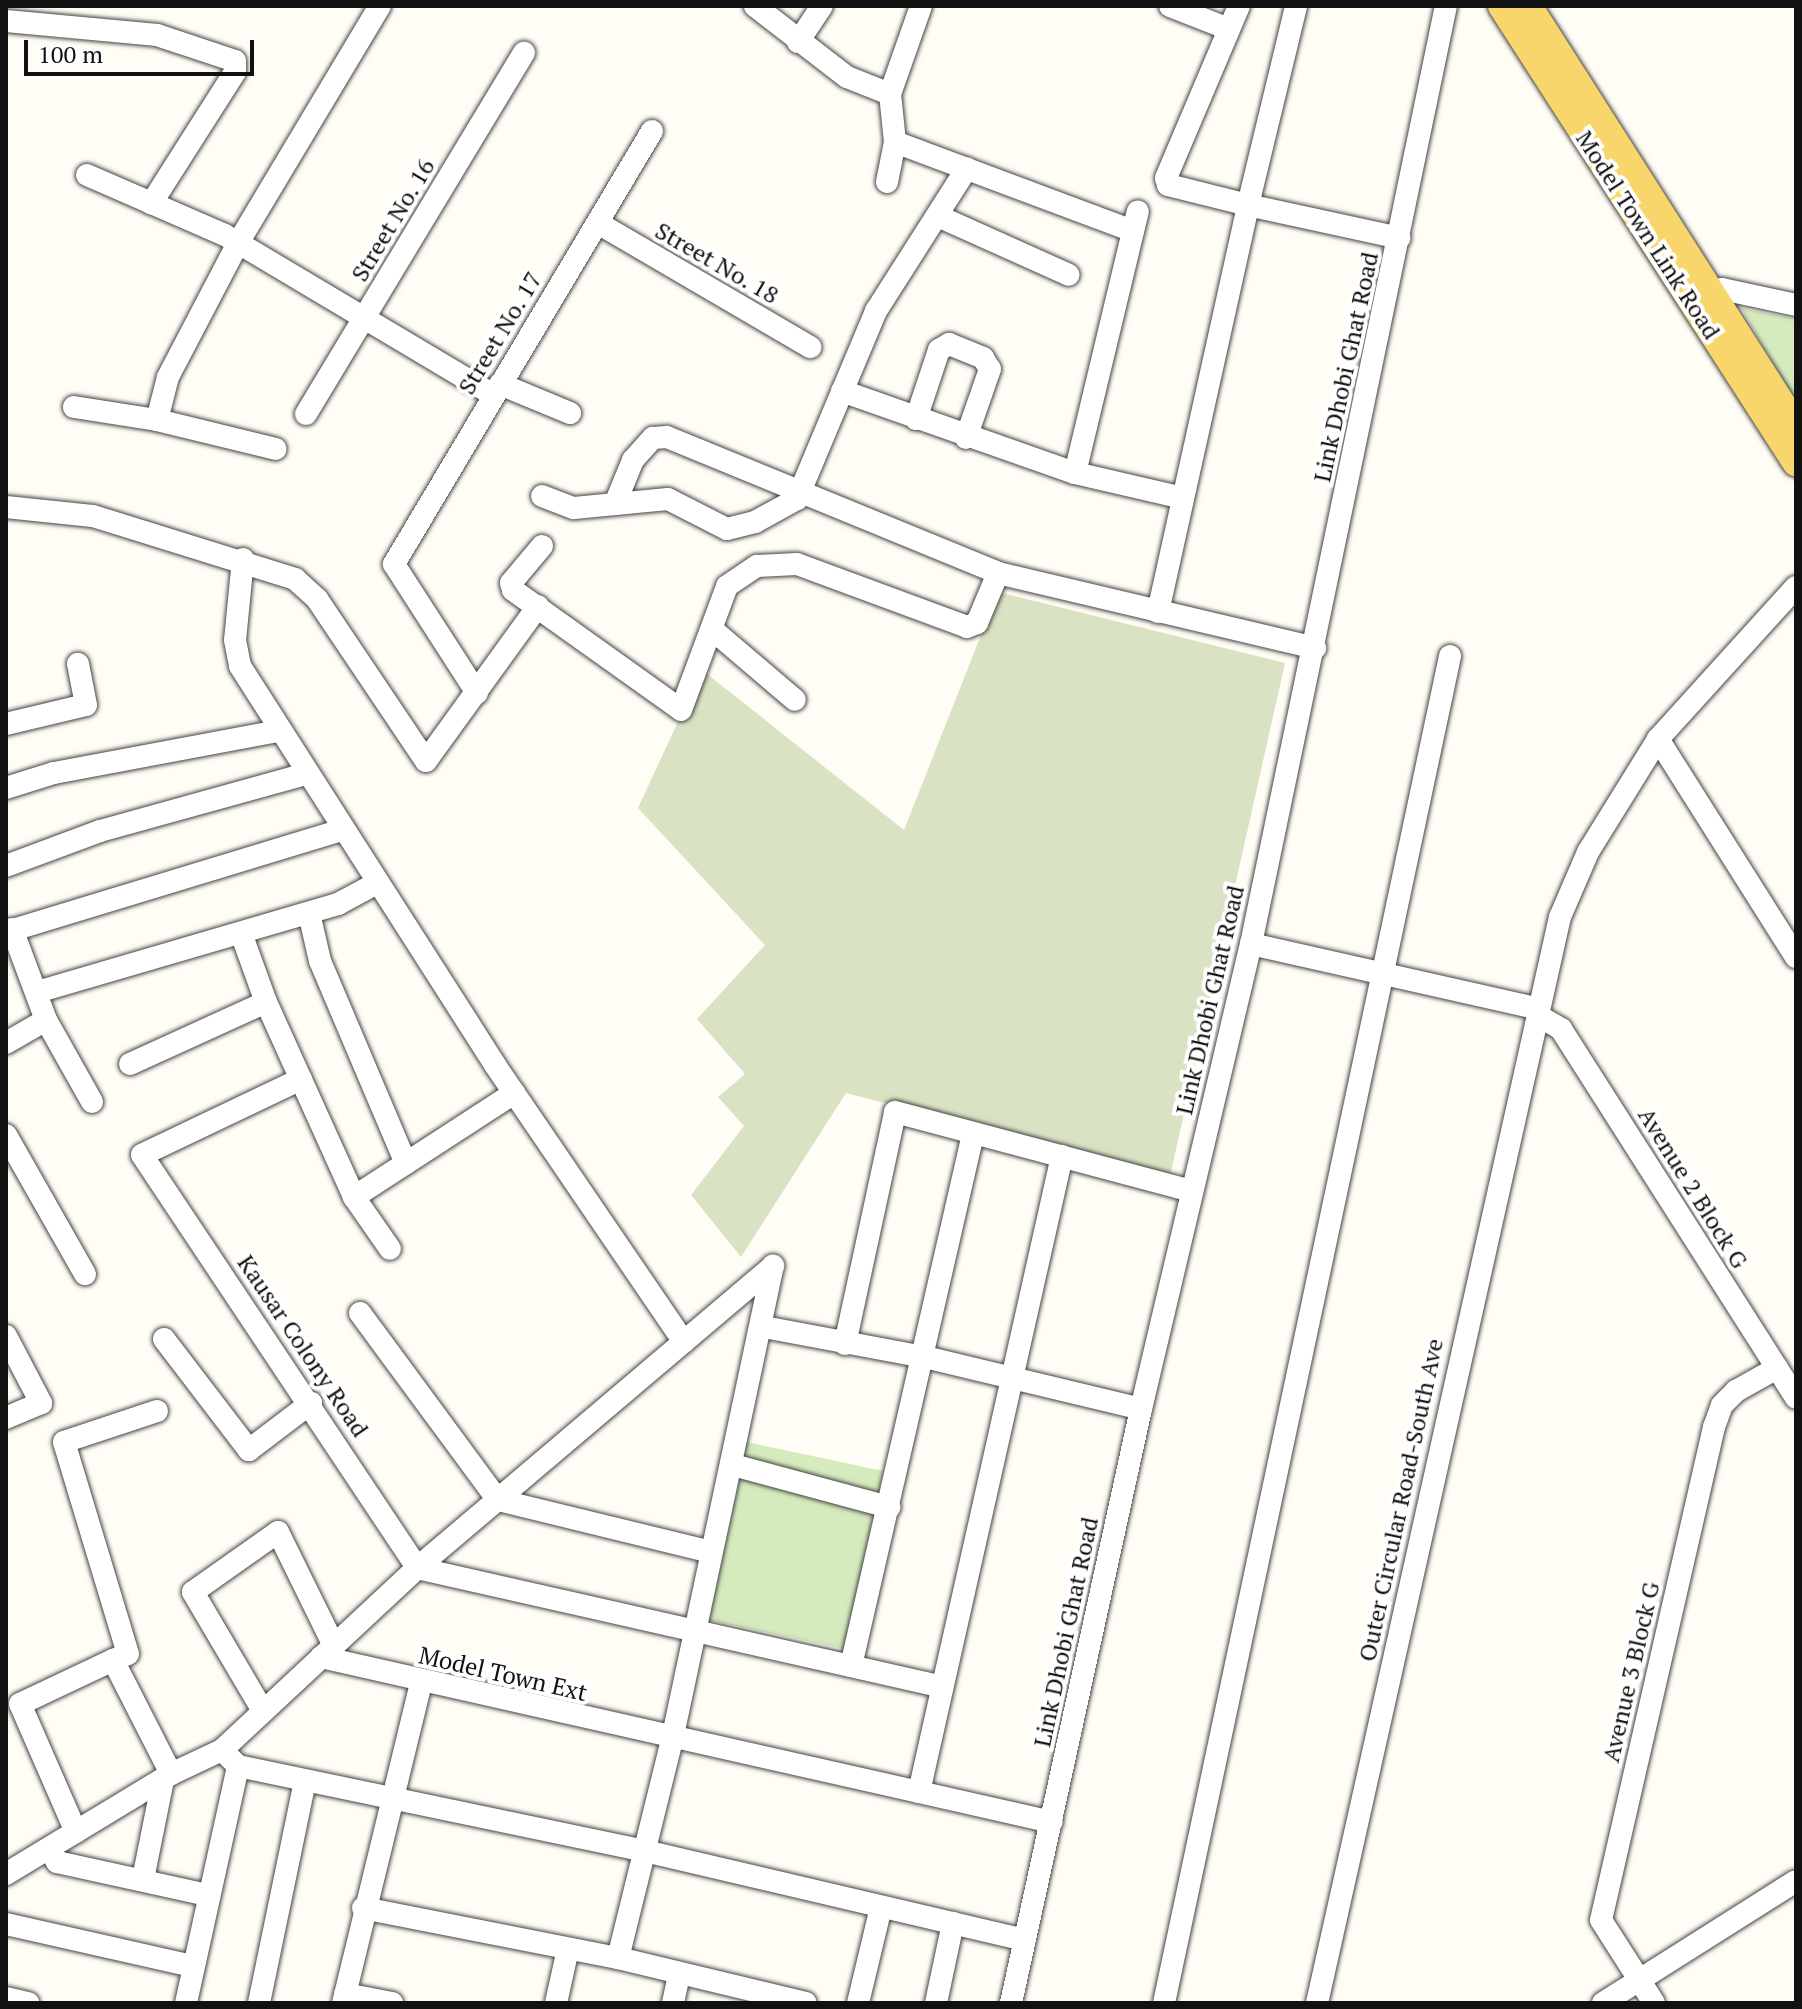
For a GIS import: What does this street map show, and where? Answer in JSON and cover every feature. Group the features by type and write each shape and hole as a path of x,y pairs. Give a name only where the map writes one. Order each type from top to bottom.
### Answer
{"main road":[{"name":"Model Town Link Road","path":"1502,6 1796,462"},
{"name":"Model Town Link Road","path":"1528,6 1796,426"}],"street":[{"path":"157,420 168,377 232,239 365,6"},
{"path":"232,239 380,6"},
{"path":"755,6 847,77 890,94"},
{"path":"798,42 822,6"},
{"path":"887,182 895,142 890,94 921,6"},
{"path":"1170,6 1229,29"},
{"path":"1239,6 1166,178 1168,185 1399,238"},
{"path":"1158,612 1248,205 1296,6"},
{"name":"Link Dhobi Ghat Road","path":"1011,2003 1141,1409 1251,944 1315,648 1446,6"},
{"path":"6,21 157,35 235,61 235,72 151,204"},
{"name":"Street No. 16","path":"306,414 524,53"},
{"name":"Street No. 17","path":"477,693 394,564 652,131"},
{"path":"895,142 1136,221 1075,473"},
{"path":"542,496 574,508 668,499 727,529 755,522 797,499 876,311 940,217 967,168"},
{"path":"87,175 232,239 364,319 496,389 570,413"},
{"path":"940,217 1069,275"},
{"name":"Street No. 18","path":"598,223 810,347"},
{"path":"1711,296 1722,289 1796,305"},
{"path":"916,419 939,350 949,344 983,358 990,369 966,438"},
{"path":"842,391 966,438 1075,473 1183,498"},
{"path":"74,407 157,420 276,449"},
{"path":"615,504 633,460 653,438 667,437 998,573 1315,648"},
{"path":"6,507 93,516 243,559 308,587 426,761 538,606"},
{"path":"542,546 511,587 681,710 714,631 730,580 773,562 797,564 967,627 977,623 998,573"},
{"path":"243,559 235,640 240,666 278,731 514,1093 684,1342"},
{"name":"Outer Circular Road-South Ave","path":"1317,2003 1538,1012 1573,880 1658,739 1794,590"},
{"path":"714,631 795,700"},
{"path":"1164,2003 1450,656"},
{"path":"6,724 86,705 78,664"},
{"path":"6,788 54,773 278,731"},
{"path":"1658,739 1796,957"},
{"path":"6,866 100,831 306,774"},
{"path":"92,1102 46,1020 9,930 342,830"},
{"path":"37,992 309,913 377,883"},
{"path":"309,913 320,961 406,1164"},
{"path":"241,933 266,1002 354,1197 390,1249"},
{"path":"1251,944 1538,1012"},
{"path":"130,1064 266,1002"},
{"name":"Avenue 2 Block G","path":"1538,1012 1554,1021 1564,1033 1796,1398"},
{"path":"6,1043 46,1020"},
{"name":"Kausar Colony Road","path":"301,1079 142,1155 311,1403 417,1568"},
{"path":"354,1197 514,1093"},
{"path":"845,1344 895,1112 1191,1191"},
{"path":"851,1666 925,1357 973,1134"},
{"path":"6,1135 14,1174 85,1274"},
{"path":"919,1792 939,1686 1062,1156"},
{"path":"186,2003 230,1758 263,1711 417,1568 773,1266 764,1327 711,1552 672,1740 618,1958"},
{"path":"360,1313 498,1500 711,1552"},
{"path":"764,1327 925,1357 1141,1409"},
{"path":"6,1336 41,1403 6,1418"},
{"path":"164,1339 249,1450 311,1403"},
{"name":"Avenue 3 Block G","path":"1654,2003 1601,1920 1714,1427 1722,1405 1736,1391 1777,1368"},
{"path":"76,1832 20,1704 128,1654 64,1442 157,1411"},
{"path":"733,1465 889,1507"},
{"path":"263,1711 193,1592 278,1532 327,1650"},
{"path":"417,1568 939,1686"},
{"name":"Model Town Ext","path":"327,1650 421,1683 1052,1822"},
{"path":"113,1660 167,1777 143,1879"},
{"path":"392,2003 344,1998 363,1908 421,1683"},
{"path":"6,1874 167,1777 230,1758 305,1781 391,1796 645,1851 1025,1940"},
{"path":"259,2003 305,1781"},
{"path":"50,1850 57,1862 207,1895"},
{"path":"1603,2003 1796,1881"},
{"path":"858,2003 881,1907"},
{"path":"363,1908 618,1958 806,2003"},
{"path":"936,2003 953,1923"},
{"path":"6,1924 193,1966"},
{"path":"556,2003 568,1949"},
{"path":"673,2003 679,1975"},
{"path":"6,1998 26,2003"}],"green space":[{"path":"1741,308 1796,319 1796,401"},
{"path":"998,592 1285,663 1170,1176 846,1093 741,1257 691,1195 744,1126 718,1097 745,1074 697,1019 765,945 638,808 702,670 904,830"},
{"path":"747,1442 883,1471 845,1649 709,1620"}]}
